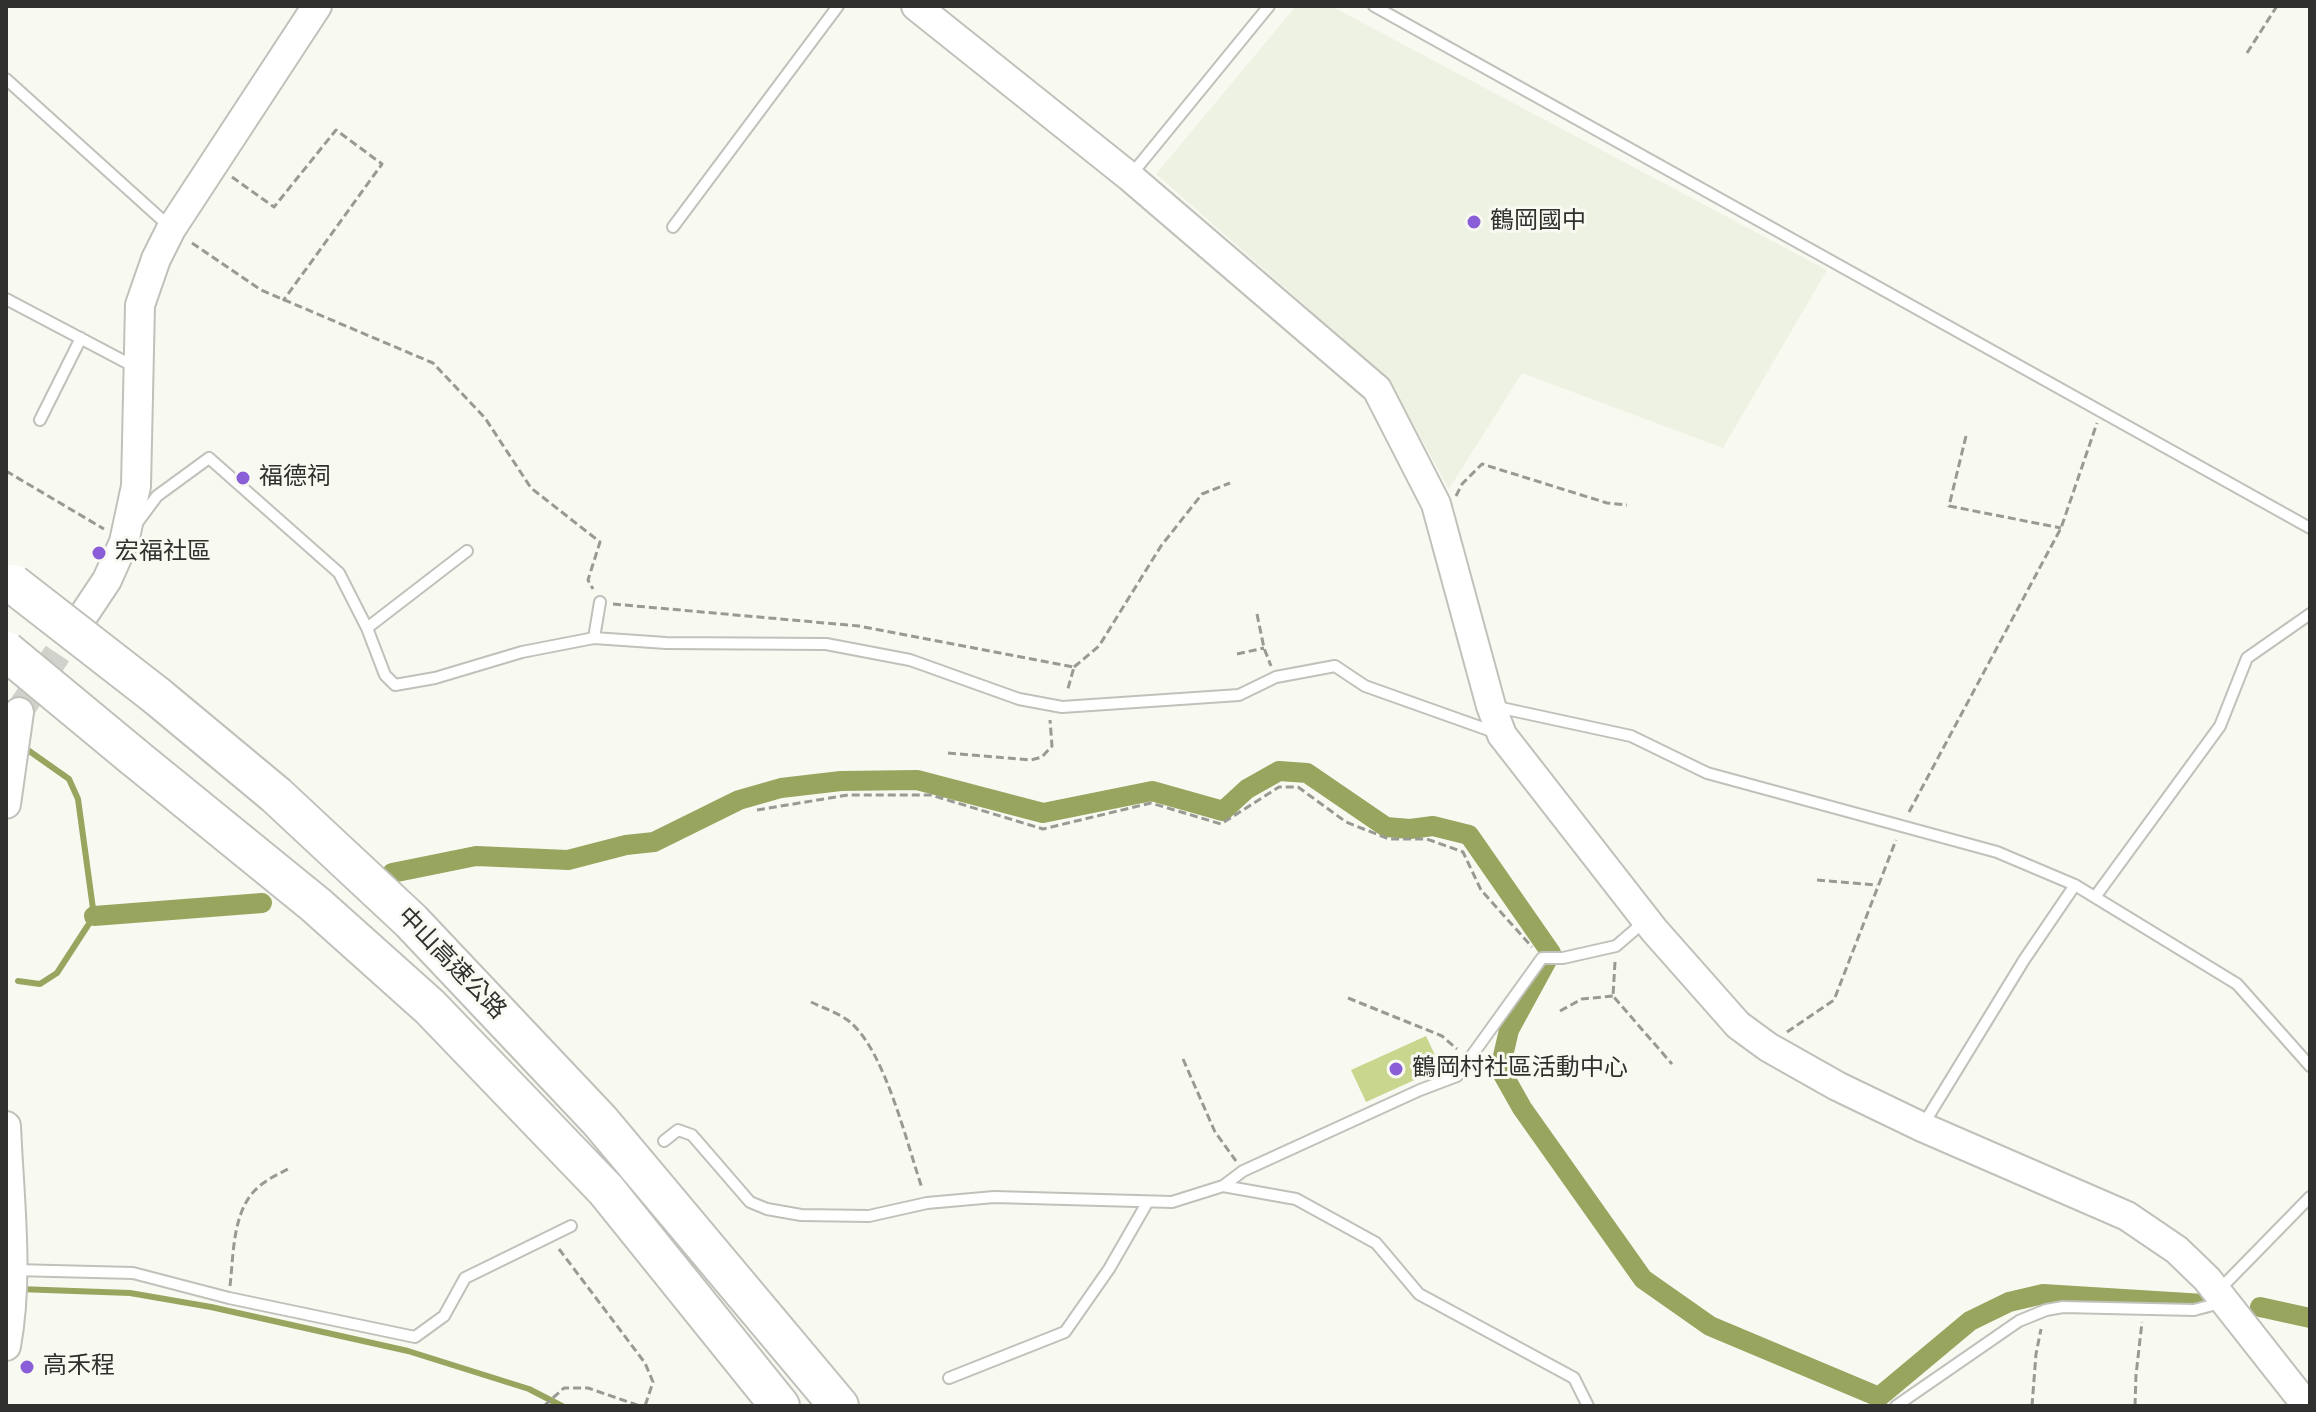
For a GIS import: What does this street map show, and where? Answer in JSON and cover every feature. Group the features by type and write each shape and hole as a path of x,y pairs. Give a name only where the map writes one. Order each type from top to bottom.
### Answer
{"highway":[{"name":"中山高速公路","path":"10,582 157,696 276,795 411,921 600,1121 839,1406"},
{"name":"中山高速公路","path":"6,651 316,905 430,1007 606,1190 780,1406"}],"street":[{"path":"83,616 107,580 124,542 136,486 140,305 156,259 171,229 317,6"},
{"path":"916,6 1130,177 1377,389 1436,504 1491,706 1502,735 1646,920 1738,1025 1768,1047 1837,1086 1922,1127 2127,1216 2177,1250 2221,1297 2307,1406"},
{"path":"6,804 19,712"},
{"path":"6,1126 10,1279 7,1333"}],"lane":[{"path":"673,227 838,6"},
{"path":"1130,177 1269,6"},
{"path":"1374,6 2310,528"},
{"path":"6,79 171,229"},
{"path":"6,299 138,368"},
{"path":"40,420 81,338"},
{"path":"124,542 157,496 209,458 339,573 367,628 385,675 395,685 435,678 522,652 594,638 666,643 826,644 910,660 1019,699 1062,707 1239,695 1276,677 1335,666 1365,686 1502,735"},
{"path":"367,628 467,551"},
{"path":"594,638 600,602"},
{"path":"2095,897 2220,726 2247,658 2310,614"},
{"path":"1491,706 1631,736 1707,773 1997,852 2075,885 2237,984 2310,1066"},
{"path":"1922,1127 2024,960 2075,885"},
{"path":"664,1141 678,1130 692,1135 750,1202 767,1209 801,1215 869,1216 927,1203 994,1197 1172,1202 1223,1186 1243,1171 1457,1076 1542,958 1563,958 1616,946 1646,920"},
{"path":"1223,1186 1296,1199 1376,1243 1419,1294 1574,1378 1588,1406"},
{"path":"1896,1406 2019,1321 2046,1310 2063,1307 2194,1310 2221,1297 2310,1197"},
{"path":"949,1378 1065,1332 1109,1269 1147,1203"},
{"path":"10,1279 133,1273 229,1298 415,1337 444,1316 465,1278 571,1226"}],"path":[{"path":"2247,53 2277,6"},
{"path":"213,164 274,207 336,130 382,164 283,301"},
{"path":"171,229 261,290 433,363 485,418 531,488 600,542 588,580 600,602 859,626 1074,667"},
{"path":"1768,1047 1798,1022 1834,1000 1901,828 2061,528 2101,411"},
{"path":"1966,436 1949,506 2061,528"},
{"path":"1436,504 1454,501 1462,484 1482,464 1607,503 1627,505"},
{"path":"6,471 124,542"},
{"path":"1062,707 1074,667 1099,646 1161,546 1202,494 1230,483"},
{"path":"1257,614 1264,648 1276,677"},
{"path":"1237,654 1264,648"},
{"path":"948,753 1031,760 1042,757 1052,746 1049,705"},
{"path":"757,810 848,795 931,795 1043,829 1151,803 1221,824 1279,787 1298,787 1346,822 1389,839 1427,839 1463,852 1481,890 1542,958"},
{"path":"1817,880 1877,885"},
{"path":"1616,946 1613,996 1672,1064"},
{"path":"1560,1011 1582,999 1613,996"},
{"path":"1348,998 1442,1036 1469,1059"},
{"path":"811,1002 848,1020 865,1037 879,1062 927,1203"},
{"path":"1183,1059 1215,1132 1243,1171"},
{"path":"229,1298 236,1226 248,1199 261,1185 290,1168"},
{"path":"544,1406 564,1388 588,1388 642,1406 653,1382 645,1363 549,1237"},
{"path":"2135,1406 2144,1309"},
{"path":"2032,1406 2036,1354 2046,1310"}],"shaded area":[{"name":"鶴岡國中","path":"1296,6 1331,6 1827,270 1723,448 1522,373 1449,489 1387,378 1156,174"}],"building":[{"name":"鶴岡村社區活動中心","path":"1426,1036 1441,1068 1366,1102 1351,1070"}],"waterway":[{"path":"18,981 40,984 57,973 94,916 78,799 69,779 25,748"},
{"path":"392,873 476,856 568,860 626,845 654,842 739,800 781,788 841,781 917,780 1043,813 1152,791 1223,811 1247,789 1279,771 1307,773 1386,827 1410,829 1433,826 1469,835 1551,953 1509,1030 1500,1069 1522,1108 1643,1279 1710,1326 1879,1397 1970,1321 2009,1302 2043,1294 2204,1304"},
{"path":"94,916 262,903"},
{"path":"18,1289 130,1293 211,1307 408,1351 529,1389 562,1406"},
{"path":"2260,1307 2310,1318"}],"tunnel":[{"path":"19,712 82,616"}],"place":[{"name":"鶴岡國中","path":"1474,222"},
{"name":"福德祠","path":"243,478"},
{"name":"宏福社區","path":"99,553"},
{"name":"鶴岡村社區活動中心","path":"1396,1069"},
{"name":"高禾程","path":"27,1367"}]}
